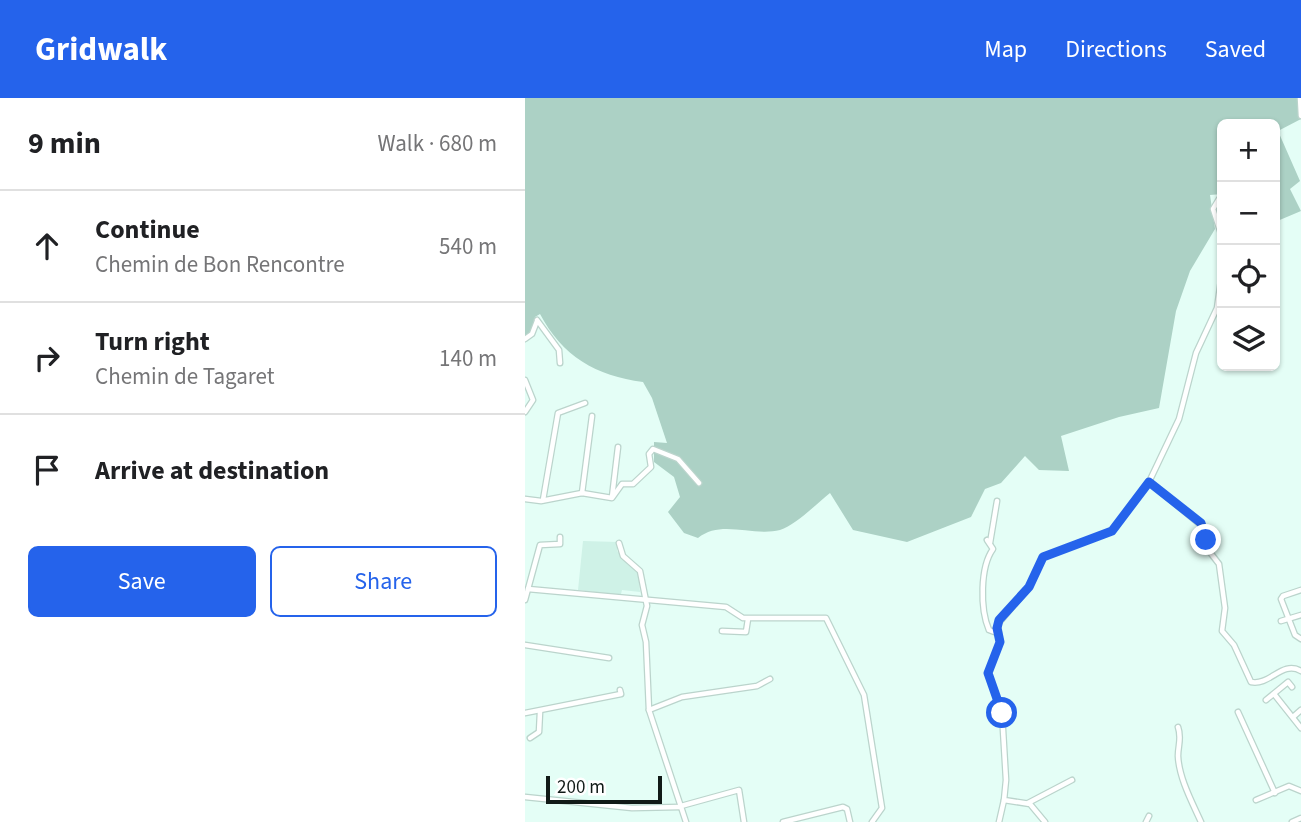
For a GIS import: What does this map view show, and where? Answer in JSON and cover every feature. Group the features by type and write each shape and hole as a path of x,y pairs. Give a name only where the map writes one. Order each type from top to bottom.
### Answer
{"street":[{"path":"1300,98 1301,116"},
{"path":"1217,202 1213,207 1217,220"},
{"path":"999,822 1006,780 1002,713 988,673 1000,642 997,633 999,620 1029,587 1043,557 1112,531 1149,482 1179,419 1196,353 1217,308"},
{"path":"525,339 530,337 535,322 539,321 548,339 559,350 560,363"},
{"path":"525,380 532,404 525,412"},
{"path":"544,500 558,413 585,403"},
{"path":"582,493 591,416"},
{"path":"612,498 618,447"},
{"path":"612,498 622,484 633,484 652,466 649,454 653,449 678,459 699,483"},
{"path":"1149,482 1202,526 1209,551 1219,564 1224,608 1222,631 1234,645 1251,682 1259,682 1285,668 1301,671"},
{"path":"525,499 544,500 582,493 612,498"},
{"path":"997,501 989,541 993,548 985,563 983,583 987,627 997,633"},
{"path":"525,600 535,557 541,544 560,544 561,537"},
{"path":"619,543 623,556 640,571 647,606 642,625 646,642 649,710 686,822"},
{"path":"528,589 726,607 748,619 826,618 853,670 866,706 882,808 872,822"},
{"path":"1301,590 1283,596 1295,635 1301,639"},
{"path":"1282,621 1301,615"},
{"path":"722,631 745,632 748,619"},
{"path":"525,645 609,658"},
{"path":"649,710 682,697 757,686 770,679"},
{"path":"1266,700 1288,682 1292,687"},
{"path":"525,713 621,694 620,690"},
{"path":"1274,694 1301,728"},
{"path":"1293,717 1301,710"},
{"path":"530,738 539,732 540,712"},
{"path":"1238,712 1275,793"},
{"path":"1178,727 1181,740 1178,756 1184,784 1201,822"},
{"path":"1004,800 1027,803 1072,780"},
{"path":"1256,800 1289,786 1301,791"},
{"path":"525,797 632,808 680,807 737,789 741,793 744,822"},
{"path":"1027,803 1045,822"},
{"path":"783,822 843,807 847,809 850,822"},
{"path":"1146,822 1149,816"},
{"path":"1292,822 1301,818"}],"shaded area":[{"path":"525,98 1301,98 1301,119 1280,130 1280,119 1217,119 1217,194 1210,195 1215,229 1190,271 1176,311 1159,408 1119,417 1061,436 1069,471 1039,470 1025,456 1001,483 985,489 971,517 907,542 853,530 830,493 799,519 780,530 759,532 727,529 707,532 698,538 684,533 668,512 680,497 674,477 654,462 654,442 667,443 652,398 643,382 610,375 582,362 559,342 540,314 535,317 529,337 525,336"},
{"path":"1280,136 1300,181 1290,189 1301,211 1280,220"},
{"path":"583,541 618,542 617,551 638,570 640,592 622,590 621,594 611,594 578,590"}],"route":[{"path":"1002,713 988,673 1000,642 997,633 999,620 1029,587 1036,567 1043,557 1049,552 1112,531 1149,482 1201,523 1206,540"}]}
